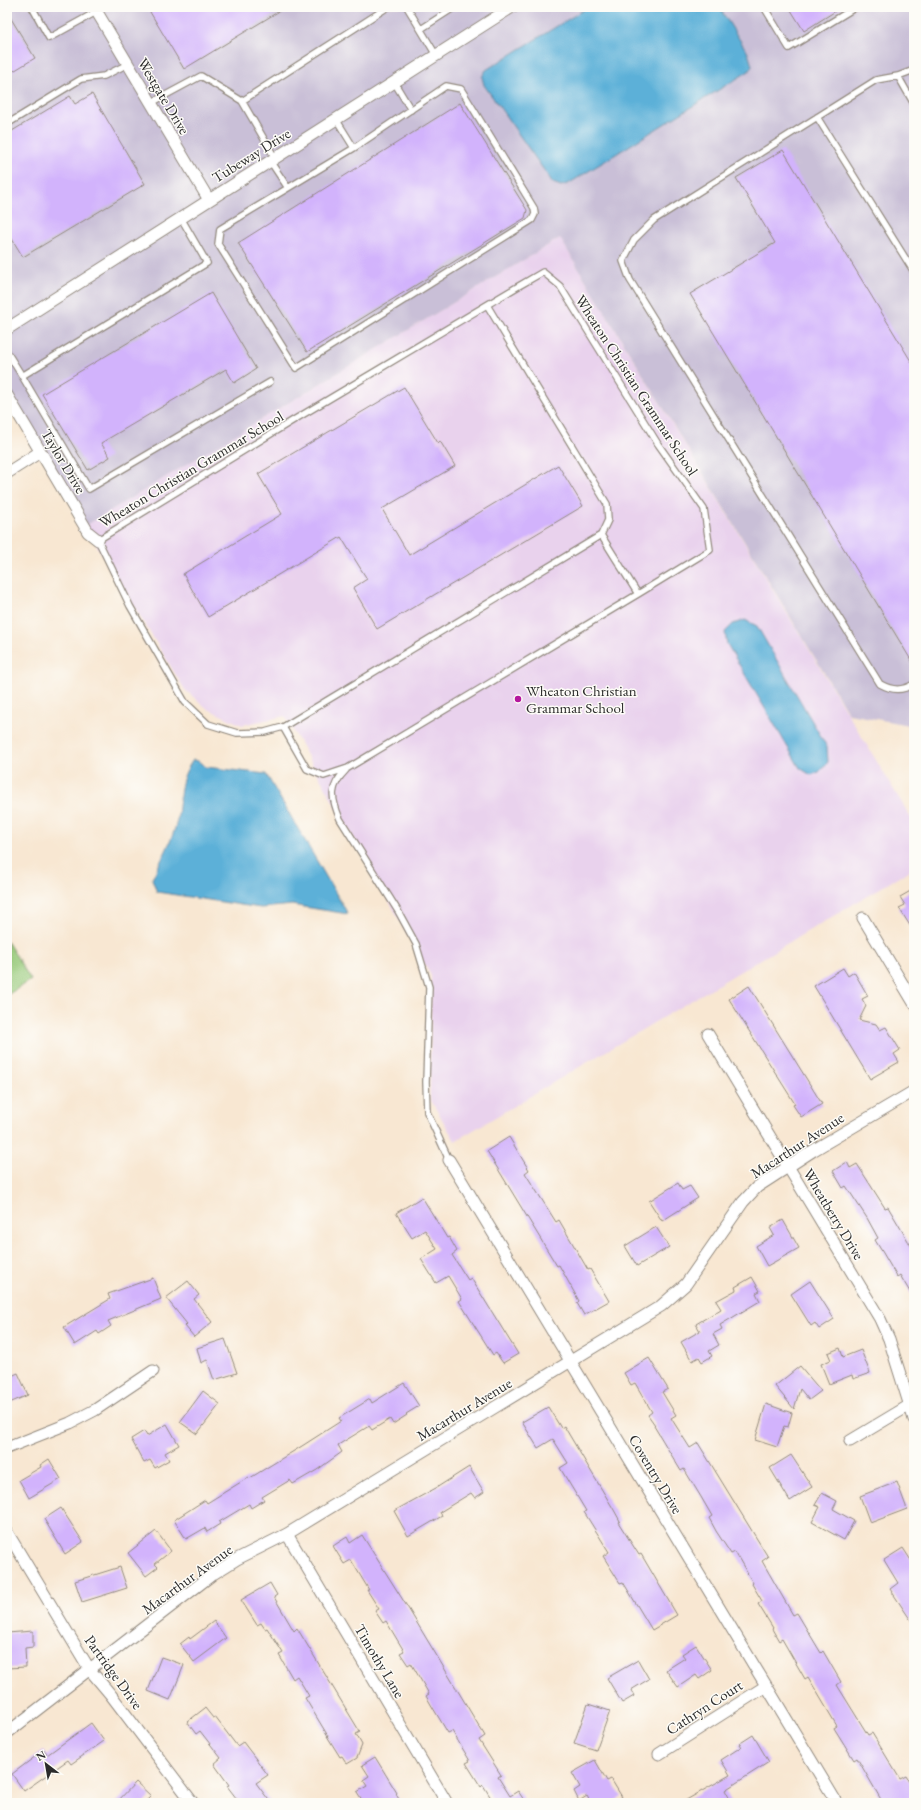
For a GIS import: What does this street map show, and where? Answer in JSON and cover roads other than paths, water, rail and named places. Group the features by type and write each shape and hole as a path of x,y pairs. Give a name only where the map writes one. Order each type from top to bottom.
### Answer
{"street":[{"name":"Tubeway Drive","path":"9,325 181,218 512,7"},
{"name":"Westgate Drive","path":"95,9 209,200"},
{"name":"Taylor Drive","path":"7,395 88,532 98,540"},
{"path":"7,474 40,452"},
{"path":"863,918 914,1003"},
{"name":"Wheatberry Drive","path":"708,1034 880,1319 889,1339 914,1419"},
{"name":"Macarthur Avenue","path":"7,1733 213,1574 237,1559 287,1534 661,1306 677,1293 698,1268 743,1202 757,1187 914,1091"},
{"name":"Coventry Drive","path":"449,1160 837,1803"},
{"path":"7,1448 70,1423 95,1410 153,1371"},
{"path":"850,1441 910,1405"},
{"name":"Partridge Drive","path":"7,1532 90,1670 111,1695 193,1803"},
{"name":"Timothy Lane","path":"287,1534 447,1803"},
{"name":"Cathryn Court","path":"659,1754 766,1686"}],"lane":[{"path":"32,7 49,38 95,9"},
{"path":"242,101 388,7"},
{"path":"407,7 436,55"},
{"path":"421,29 456,7"},
{"path":"764,7 789,48 856,7"},
{"path":"7,124 81,79 104,76 128,64"},
{"path":"914,70 898,76 876,80 654,220 634,240 623,261 630,280 880,684 890,689 904,690 914,684"},
{"path":"151,103 200,76 242,101 288,188"},
{"path":"898,76 914,104"},
{"path":"394,82 411,110"},
{"path":"446,86 461,89 534,208 532,220 296,368 218,244 220,229 354,148 411,110 446,86"},
{"path":"817,117 914,272"},
{"path":"336,119 354,148"},
{"path":"22,376 207,263 181,218"},
{"name":"Wheaton Christian Grammar School","path":"601,535 282,727 265,732 237,733 208,724 185,702 130,606 98,540 292,421 543,272 560,286 658,444 704,509 710,550 638,594"},
{"path":"282,727 307,768 324,776 348,768 638,594 601,535 608,520 607,504 487,305"},
{"path":"7,352 89,489 270,382"},
{"path":"348,768 337,780 333,793 334,805 340,819 398,911 416,944 429,987 426,1082 427,1112 449,1160"}],"water":[{"path":"588,7 719,7 748,53 752,66 749,71 568,184 561,186 553,183 484,85 482,77 486,70"},
{"path":"745,620 757,626 827,747 828,762 819,772 811,775 800,768 727,644 725,632 733,624"},
{"path":"193,760 198,761 206,767 266,774 348,914 292,905 261,908 157,892 152,879 173,834 179,810 180,794 184,777"}],"place":[{"name":"Wheaton Christian Grammar School","path":"518,699"}]}
